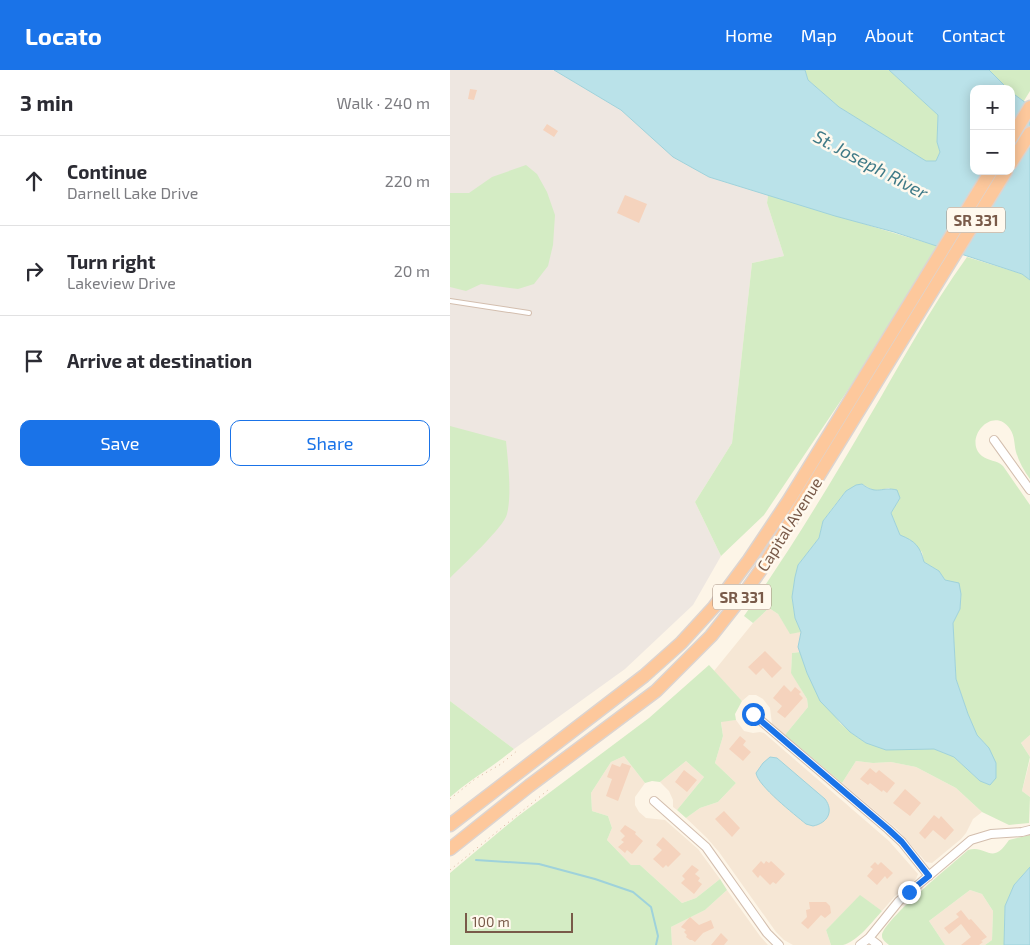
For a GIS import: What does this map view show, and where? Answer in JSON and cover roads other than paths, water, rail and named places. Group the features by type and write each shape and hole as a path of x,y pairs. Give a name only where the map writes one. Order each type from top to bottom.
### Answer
{"highway":[{"path":"1015,131 1030,107"},
{"path":"1015,157 1030,133"},
{"name":"Capital Avenue","path":"450,849 529,786 656,691 710,636 741,598 762,568 941,266 989,175"},
{"name":"Capital Avenue","path":"450,825 644,676 681,643 714,607 749,560 941,266 1003,175"}],"street":[{"path":"994,440 1030,490"},
{"path":"753,714 888,829 902,842 929,876"},
{"path":"654,801 706,847 767,933 780,945"},
{"path":"860,945 869,938 899,901 971,840 991,834 1030,830"},
{"path":"869,938 878,945"}],"lane":[{"path":"450,301 529,313"}],"water":[{"name":"St. Joseph River","path":"554,70 805,70 808,80 839,107 926,161 936,161 940,152 937,142 938,115 889,70 989,70 1004,85 970,85 970,175 1015,175 1015,95 1030,106 1030,280 1022,274 894,232 709,177 673,157 621,110"},
{"path":"862,484 867,488 876,490 897,490 900,498 891,513 900,535 910,539 916,545 921,552 924,562 939,571 945,580 959,583 961,594 960,609 953,623 956,679 977,735 989,748 996,763 996,778 990,785 980,781 954,757 934,749 886,750 866,743 850,732 820,701 807,673 798,647 801,632 795,618 792,597 798,565 819,538 823,521 846,491"},
{"path":"770,757 777,758 825,799 829,808 826,819 813,826 806,824 777,800 763,785 756,773"},
{"path":"1030,867 1030,945 1004,945 1005,906 1014,885"}],"waterway":[{"path":"476,860 539,864 595,879 633,892 651,907 658,936 656,945"}]}
